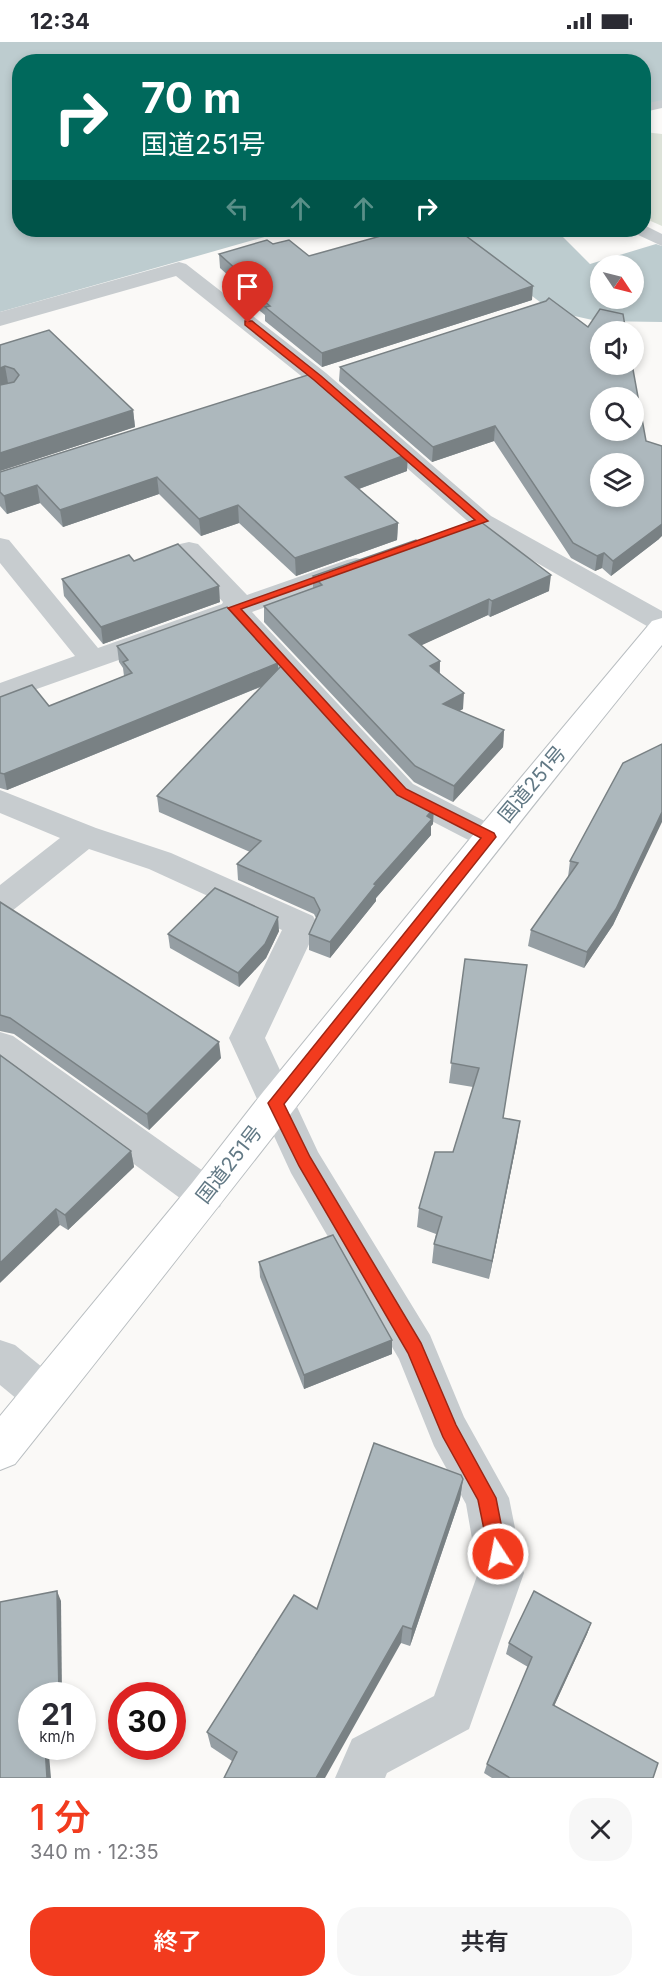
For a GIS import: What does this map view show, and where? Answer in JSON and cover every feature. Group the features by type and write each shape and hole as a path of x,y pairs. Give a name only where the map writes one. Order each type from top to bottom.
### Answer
{"highway":[{"name":"国道251号","path":"0,1449 206,1195 276,1103 489,837 662,627"}],"street":[{"path":"0,319 179,268 317,378 482,521 662,623"},
{"path":"452,532 482,521"},
{"path":"0,546 93,659"},
{"path":"189,550 402,792 489,837"},
{"path":"0,693 379,558"},
{"path":"0,801 85,836 160,861 301,925 247,1038 304,1162 415,1349 449,1431 487,1498 501,1573 452,1712 369,1756 360,1778"},
{"path":"0,902 85,836"},
{"path":"0,1046 206,1195"},
{"path":"0,1359 44,1395"}],"shaded area":[{"path":"0,42 662,42 662,102 651,104 651,54 12,54 12,237 264,237 0,312"},
{"path":"651,133 662,134 662,226 651,221"},
{"path":"453,237 563,237 590,264 590,309 644,309 644,255 620,255 656,244 662,246 662,322 597,321 552,311"}],"building":[{"path":"377,237 467,237 533,286 322,353 265,307 270,306 241,282 248,280 219,254 267,240 273,244 289,240 309,256"},
{"path":"549,298 588,327 590,324 590,375 634,375 636,387 590,387 590,441 644,441 644,430 646,441 662,446 662,524 613,561 604,553 597,556 573,543 495,426 433,447 340,367 546,301"},
{"path":"600,309 623,314 624,321 592,321"},
{"path":"49,330 133,410 0,453 0,385 14,382 19,375 14,369 5,366 0,368 0,345"},
{"path":"314,373 408,454 345,477 398,523 295,558 238,505 199,519 157,477 60,510 37,485 4,496 0,492 0,472"},
{"path":"477,519 551,575 492,601 489,599 409,635 440,661 430,666 464,693 443,704 504,730 454,786 415,766 264,606 322,585 313,576 416,540 419,543"},
{"path":"178,544 219,586 101,627 62,579 129,555 134,561"},
{"path":"227,607 278,663 4,774 0,773 0,697 32,685 49,706 132,673 123,662 128,660 117,646"},
{"path":"281,666 390,785 434,808 427,816 432,819 374,884 376,885 330,942 309,934 320,910 314,898 237,864 261,841 157,796"},
{"path":"662,744 662,812 616,909 587,952 531,930 578,863 570,861 623,763"},
{"path":"215,888 278,917 265,944 238,973 168,934"},
{"path":"0,902 219,1042 147,1114 10,1018 0,1015"},
{"path":"465,959 527,965 503,1118 520,1121 492,1261 434,1244 442,1217 419,1208 435,1152 453,1152 479,1068 451,1063"},
{"path":"0,1055 131,1151 65,1215 56,1209 0,1263"},
{"path":"333,1235 392,1340 304,1375 259,1262"},
{"path":"374,1443 461,1475 463,1479 412,1629 403,1626 316,1778 224,1778 237,1752 207,1732 294,1595 317,1609"},
{"path":"57,1591 59,1682 18,1682 18,1760 46,1760 47,1778 0,1778 0,1602"},
{"path":"534,1591 591,1623 553,1705 658,1763 653,1778 510,1778 487,1764 532,1657 509,1643"}],"route":[{"path":"248,323 318,378 482,521 233,608 402,792 489,837 276,1103 304,1162 415,1349 449,1431 487,1498 498,1554"}]}
